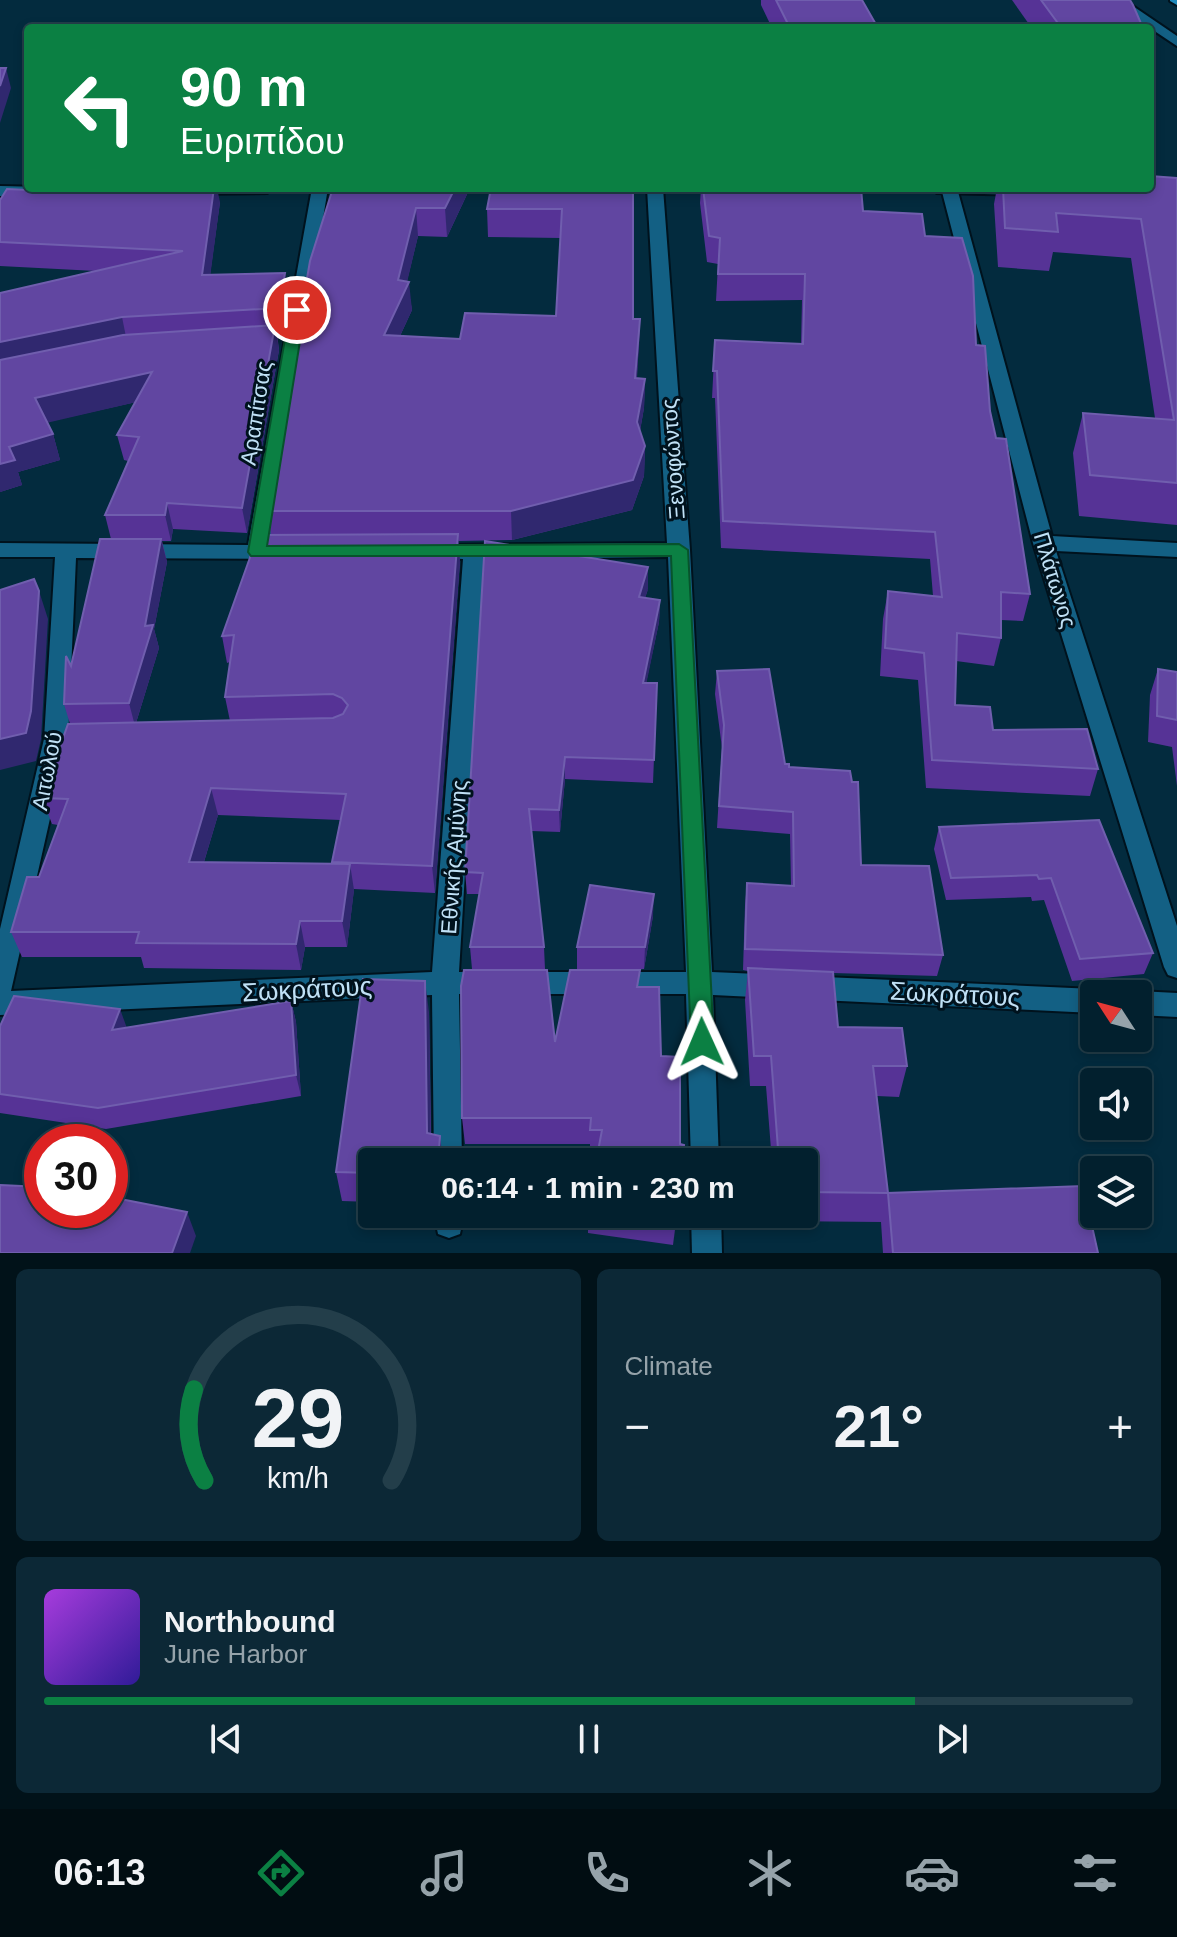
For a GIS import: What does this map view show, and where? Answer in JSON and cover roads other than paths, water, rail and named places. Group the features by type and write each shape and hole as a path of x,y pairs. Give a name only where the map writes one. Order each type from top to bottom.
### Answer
{"street":[{"path":"1115,0 1150,24"},
{"path":"1154,26 1177,42"},
{"path":"0,191 24,191"},
{"name":"Αραπίτσας","path":"257,552 284,341 319,192"},
{"name":"Ξενοφώντος","path":"655,192 679,550 701,983 705,1148"},
{"name":"Πλάτωνος","path":"950,192 1043,543 1177,967"},
{"path":"1043,543 1177,550"},
{"path":"0,550 304,552"},
{"path":"412,552 679,550"},
{"name":"Αιτωλού","path":"0,986 56,739 66,552"},
{"name":"Εθνικής Αμύνης","path":"448,1148 445,983 474,552"},
{"path":"56,739 87,738"},
{"name":"Σωκράτους","path":"0,1003 445,983 701,983 1080,1000"},
{"path":"1152,1004 1177,1005"},
{"path":"706,1228 707,1253"}]}
